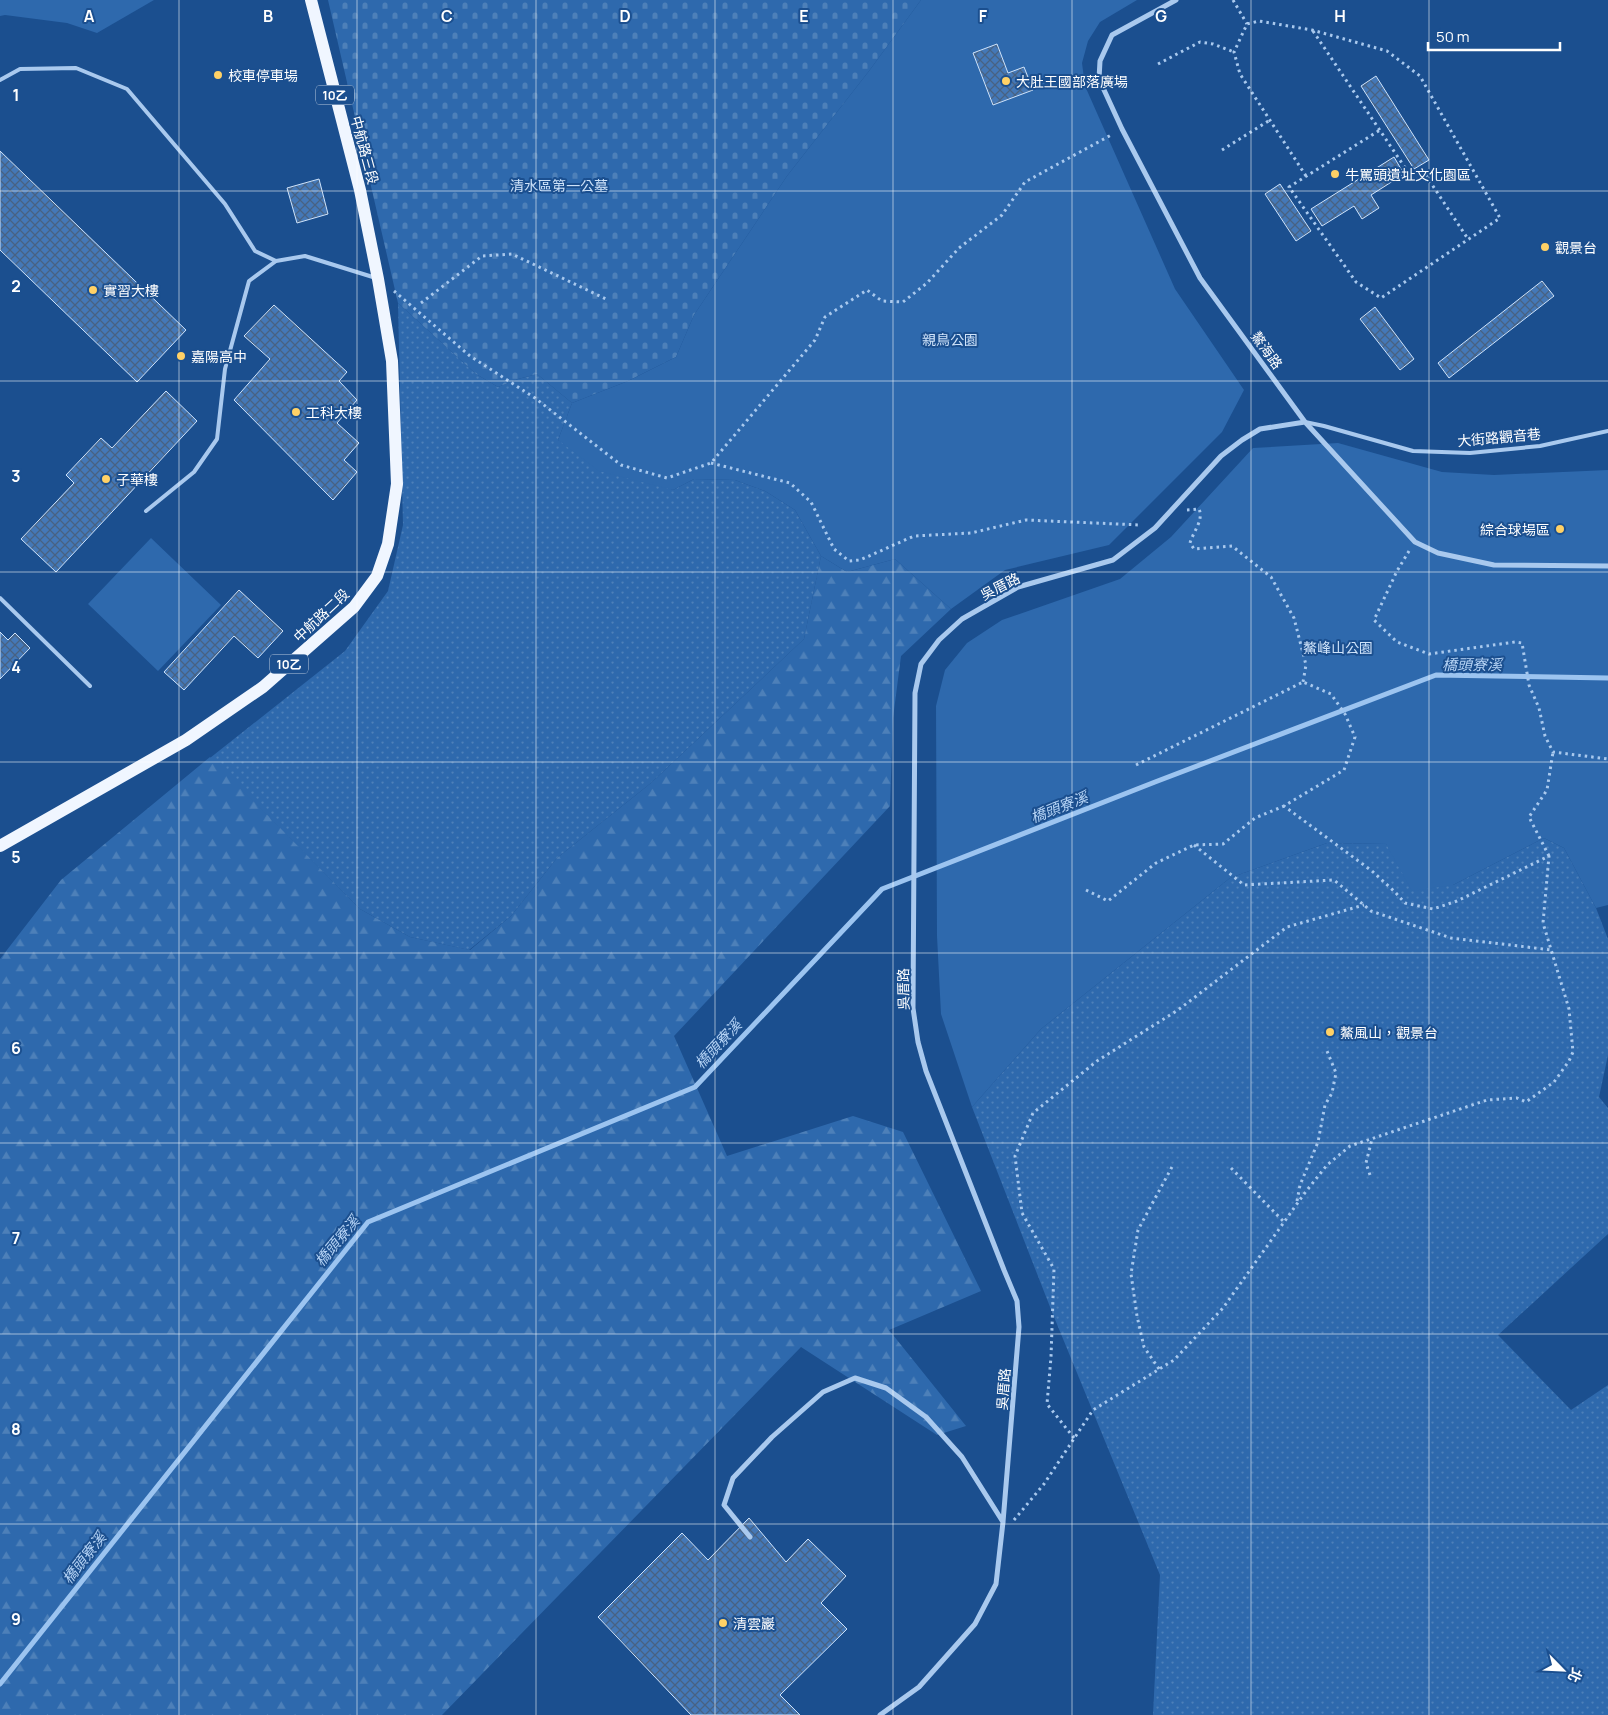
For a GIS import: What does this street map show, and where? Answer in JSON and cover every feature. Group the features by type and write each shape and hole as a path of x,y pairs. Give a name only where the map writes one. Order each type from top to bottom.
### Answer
{"main road":[{"name":"中航路三段","path":"311,0 360,190 378,279"},
{"name":"中航路二段","path":"0,846 186,740 263,687 354,607 376,576 388,544 397,484 392,361 378,279"}],"street":[{"name":"鰲海路","path":"1176,0 1112,34 1100,61 1099,79 1122,130 1200,278 1305,422 1415,542 1438,553 1494,565 1608,566"},
{"name":"吳厝路","path":"880,1715 919,1687 975,1624 996,1584 1019,1327 1017,1301 926,1071 918,1042 913,1008 915,693 921,664 939,640 962,619 1018,587 1113,560 1155,528 1221,456 1242,440 1260,429 1305,422"},
{"path":"750,1537 724,1505 732,1478 772,1437 823,1392 856,1378 886,1388 926,1417 962,1457 1003,1522"}],"lane":[{"path":"0,80 20,69 76,68 127,89 225,204 255,250 276,261"},
{"path":"146,511 194,472 217,440 225,369 249,281 276,261 305,256 378,279"},
{"name":"大街路觀音巷","path":"1305,422 1413,450 1470,453 1540,446 1608,431"},
{"path":"0,598 90,686"}],"path":[{"path":"1233,0 1247,24"},
{"path":"1247,24 1260,21 1312,30 1387,52 1420,76 1500,218 1380,298 1356,282 1289,187 1380,130"},
{"path":"1247,24 1234,52 1240,74 1306,176"},
{"path":"1312,30 1414,181 1425,174 1468,239"},
{"path":"1158,64 1200,42 1213,44 1234,52"},
{"path":"1222,150 1270,120"},
{"path":"378,279 408,301 470,356 534,398 621,465 667,478 711,463 815,340 825,317 867,290 882,301 903,302 927,283 959,248 1002,215 1025,182 1122,130"},
{"path":"421,303 482,256 512,254 606,299"},
{"path":"711,463 790,483 811,502 834,549 850,561 860,560 914,536 971,532 1026,520 1130,524 1155,528"},
{"path":"1180,514 1189,509 1199,509 1201,513 1200,521 1190,543 1194,549 1232,546 1271,577 1294,618 1306,664 1303,682"},
{"path":"1013,1522 1044,1484 1092,1410 1174,1360 1222,1308 1327,1165 1350,1146 1487,1100 1517,1098 1526,1102 1554,1082 1569,1062 1573,1052 1569,1009 1543,922 1548,856 1529,817 1547,790 1553,752 1545,736 1539,708 1529,685 1522,643 1515,642 1429,654 1397,642 1374,620 1397,571 1415,542"},
{"path":"1086,890 1108,901 1156,863 1194,845 1223,844 1255,818 1284,806 1344,770 1355,737 1345,714 1331,694 1303,682 1136,765"},
{"path":"1553,752 1608,759"},
{"path":"1284,806 1372,871 1396,892 1405,903 1433,909 1457,901 1548,856"},
{"path":"1194,845 1244,885 1334,880 1371,911 1451,938 1552,950"},
{"path":"1074,1438 1047,1404 1051,1357 1054,1269 1022,1213 1016,1166 1015,1156 1033,1113 1096,1062 1178,1010 1287,927 1364,905"},
{"path":"1297,1204 1300,1185 1318,1142 1325,1105 1332,1093 1336,1073 1327,1051"},
{"path":"1370,1175 1366,1163 1372,1138"},
{"path":"1159,1369 1144,1347 1131,1274 1138,1230 1173,1165"},
{"path":"1231,1168 1285,1223"}],"green space":[{"path":"0,0 154,0 97,33 67,23 5,15 0,16"},
{"name":"清水區第一公墓","path":"328,0 921,0 869,71 787,176 694,315 676,357 628,381 572,403 537,374 498,387 476,374 398,303"},
{"name":"親鳥公園","path":"921,0 1137,0 1100,22 1088,41 1082,63 1085,86 1175,289 1244,390 1222,432 1109,545 1005,570 951,609 895,559 847,572 821,556 795,510 765,491 735,480 694,479 673,490 599,471 558,440 572,403 628,381 676,357 694,315 787,176 869,71"},
{"path":"398,303 476,374 498,387 537,374 572,403 558,440 673,490 694,479 735,480 765,491 795,510 821,556 804,639 651,783 557,858 511,916 469,950 410,937 360,909 210,758 345,651 388,591 403,525"},
{"name":"鰲峰山公園","path":"1338,443 1442,472 1494,475 1608,470 1608,905 1596,908 1564,848 1544,838 1453,885 1412,891 1386,844 1327,843 1230,878 1041,1029 972,1107 941,1014 937,936 936,706 945,670 967,643 1002,620 1120,579 1171,537 1253,448"},
{"path":"151,538 221,605 158,671 88,604"},
{"path":"821,556 847,572 895,559 951,609 901,656 893,718 890,806 674,1036 727,1156 853,1116 903,1132 981,1291 889,1330 966,1426 937,1435 801,1347 442,1715 0,1715 0,959 61,880 210,757 360,909 410,937 470,950 511,916 557,858 651,783 804,639"},
{"path":"1544,838 1564,848 1596,908 1608,939 1608,1055 1599,1097 1608,1108 1608,1234 1498,1335 1571,1410 1608,1385 1608,1715 1153,1715 1160,1575 1052,1312 972,1107 1041,1029 1230,878 1327,843 1386,844 1453,885"}],"building":[{"name":"大肚王國部落廣場","path":"997,44 1008,73 1024,67 1033,90 993,105 973,53"},
{"path":"1376,76 1429,160 1414,169 1361,86"},
{"name":"實習大樓","path":"0,151 186,330 137,382 0,250"},
{"path":"1394,157 1404,174 1371,195 1379,208 1362,219 1354,206 1322,226 1311,209"},
{"path":"319,179 328,214 297,223 287,188"},
{"path":"1280,184 1311,231 1296,241 1265,194"},
{"path":"1542,281 1554,296 1449,378 1438,363"},
{"name":"工科大樓","path":"274,305 347,372 339,381 357,400 337,423 359,443 344,460 357,472 333,500 234,400 270,359 244,336"},
{"path":"1375,307 1414,359 1400,370 1360,319"},
{"name":"子華樓","path":"166,391 197,421 56,572 21,539 74,483 66,475 101,438 112,448"},
{"path":"239,590 283,631 258,658 234,636 184,690 164,672"},
{"path":"0,632 8,640 15,633 30,648 0,679"},
{"name":"清雲巖","path":"749,1518 786,1562 808,1539 846,1576 821,1603 847,1629 780,1695 800,1715 691,1715 598,1617 682,1533 708,1560"}],"waterway":[{"name":"橋頭寮溪","path":"0,1684 368,1222 695,1087 882,889 1436,675 1608,678"}],"place":[{"name":"校車停車場","path":"218,75"},
{"name":"大肚王國部落廣場","path":"1006,81"},
{"name":"牛罵頭遺址文化園區","path":"1335,174"},
{"name":"觀景台","path":"1545,247"},
{"name":"實習大樓","path":"93,290"},
{"name":"嘉陽高中","path":"181,356"},
{"name":"工科大樓","path":"296,412"},
{"name":"子華樓","path":"106,479"},
{"name":"綜合球場區","path":"1560,529"},
{"name":"鰲風山，觀景台","path":"1330,1032"},
{"name":"清雲巖","path":"723,1623"}]}
